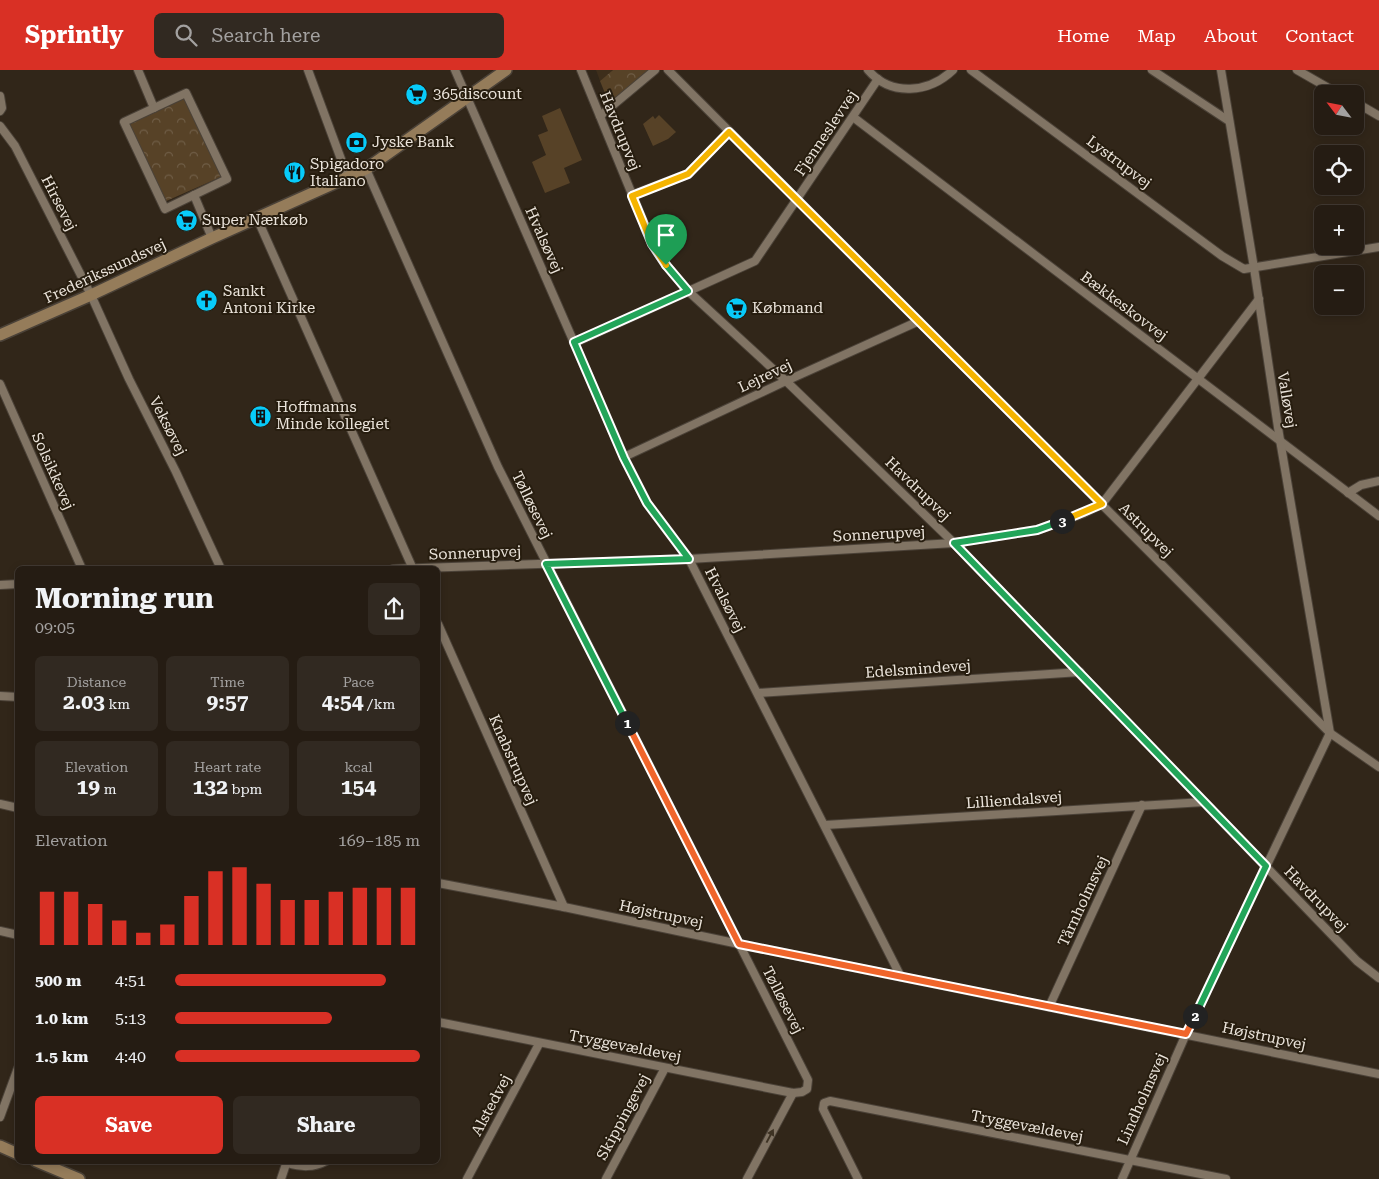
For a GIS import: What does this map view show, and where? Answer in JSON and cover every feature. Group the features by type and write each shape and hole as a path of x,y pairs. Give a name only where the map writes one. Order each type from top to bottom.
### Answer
{"main road":[{"name":"Frederikssundsvej","path":"0,335 366,169 506,70"},
{"path":"0,1146 15,1153"},
{"path":"43,1164 79,1179"}],"street":[{"path":"138,70 154,108"},
{"path":"308,70 348,178"},
{"name":"Hvalsøvej","path":"454,70 624,458 647,503 689,559 901,977"},
{"name":"Havdrupvej","path":"581,70 652,244 666,265 688,291 786,381 954,543 1357,961 1379,978"},
{"path":"600,116 655,70"},
{"path":"868,70 878,80 897,88 918,89 937,83 953,70"},
{"name":"Lystrupvej","path":"972,70 1222,256 1244,269 1254,268"},
{"path":"1152,70 1229,121"},
{"name":"Valløvej","path":"1221,70 1259,299 1265,350 1330,733"},
{"path":"1296,70 1323,85"},
{"name":"Astrupvej","path":"673,72 797,201 1330,733 1379,767"},
{"name":"Fjenneslevvej","path":"574,342 755,261 878,80"},
{"path":"186,93 227,179 165,209 124,122 154,108 186,93"},
{"path":"0,96 2,108 0,111"},
{"path":"1364,107 1379,116"},
{"name":"Bækkeskovvej","path":"853,117 1379,516"},
{"name":"Hirsevej","path":"0,126 15,146 90,295"},
{"path":"632,196 688,174 729,132"},
{"name":"Tølløsevej","path":"366,169 498,467 808,1080 807,1088 802,1092 793,1093"},
{"path":"194,195 212,238"},
{"path":"257,218 411,566"},
{"path":"1254,268 1379,247"},
{"name":"Veksøvej","path":"90,295 220,566"},
{"name":"Sonnerupvej","path":"440,567 689,559 954,543 1037,530 1084,513 1102,504 1259,299"},
{"name":"Lejrevej","path":"624,458 786,381 919,321"},
{"name":"Solsikkevej","path":"0,384 81,566"},
{"path":"1348,493 1361,485 1379,481"},
{"path":"0,585 15,584"},
{"name":"Knabstrupvej","path":"440,628 564,907"},
{"name":"Edelsmindevej","path":"758,693 1080,672"},
{"path":"0,696 15,697"},
{"name":"Lindholmsvej","path":"1122,1179 1186,1034 1330,733"},
{"name":"Lilliendalsvej","path":"825,825 1204,802"},
{"path":"0,804 15,807"},
{"name":"Tårnholmsvej","path":"1049,1007 1142,806"},
{"name":"Højstrupvej","path":"440,883 564,907 1379,1074"},
{"path":"0,931 15,934"},
{"name":"Tryggevældevej","path":"440,1022 539,1044 793,1093"},
{"name":"Alstedvej","path":"467,1179 539,1044"},
{"name":"Skippingevej","path":"606,1179 665,1068"},
{"path":"0,1118 15,1076"},
{"path":"748,1179 793,1093"},
{"name":"Tryggevældevej","path":"858,1179 823,1109 824,1103 830,1101 839,1102 1226,1179"},
{"path":"281,1179 286,1164"},
{"path":"293,1164 311,1167 318,1164"}],"shaded area":[{"path":"596,70 613,70 600,81"}],"green space":[{"path":"613,70 649,70 609,103 600,81"},
{"path":"184,99 223,176 164,202 129,124"},
{"path":"560,108 582,160 564,168 570,183 545,193 532,162 546,155 538,135 548,131 542,116"},
{"path":"659,115 676,132 668,139 653,146 643,124 653,116 655,119"}],"place":[{"name":"365discount","path":"417,94"},
{"name":"Jyske Bank","path":"356,142"},
{"name":"Spigadoro Italiano","path":"294,173"},
{"name":"Super Nærkøb","path":"186,220"},
{"name":"Sankt Antoni Kirke","path":"207,300"},
{"name":"Købmand","path":"736,308"},
{"name":"Hoffmanns Minde kollegiet","path":"260,416"}],"route":[{"path":"729,132 1102,504 1084,513 1037,530 954,543 1266,866 1186,1034 739,944 546,564 689,559 647,503 624,458 574,342 688,291 666,265 652,244 632,196 688,174 729,132"}]}
